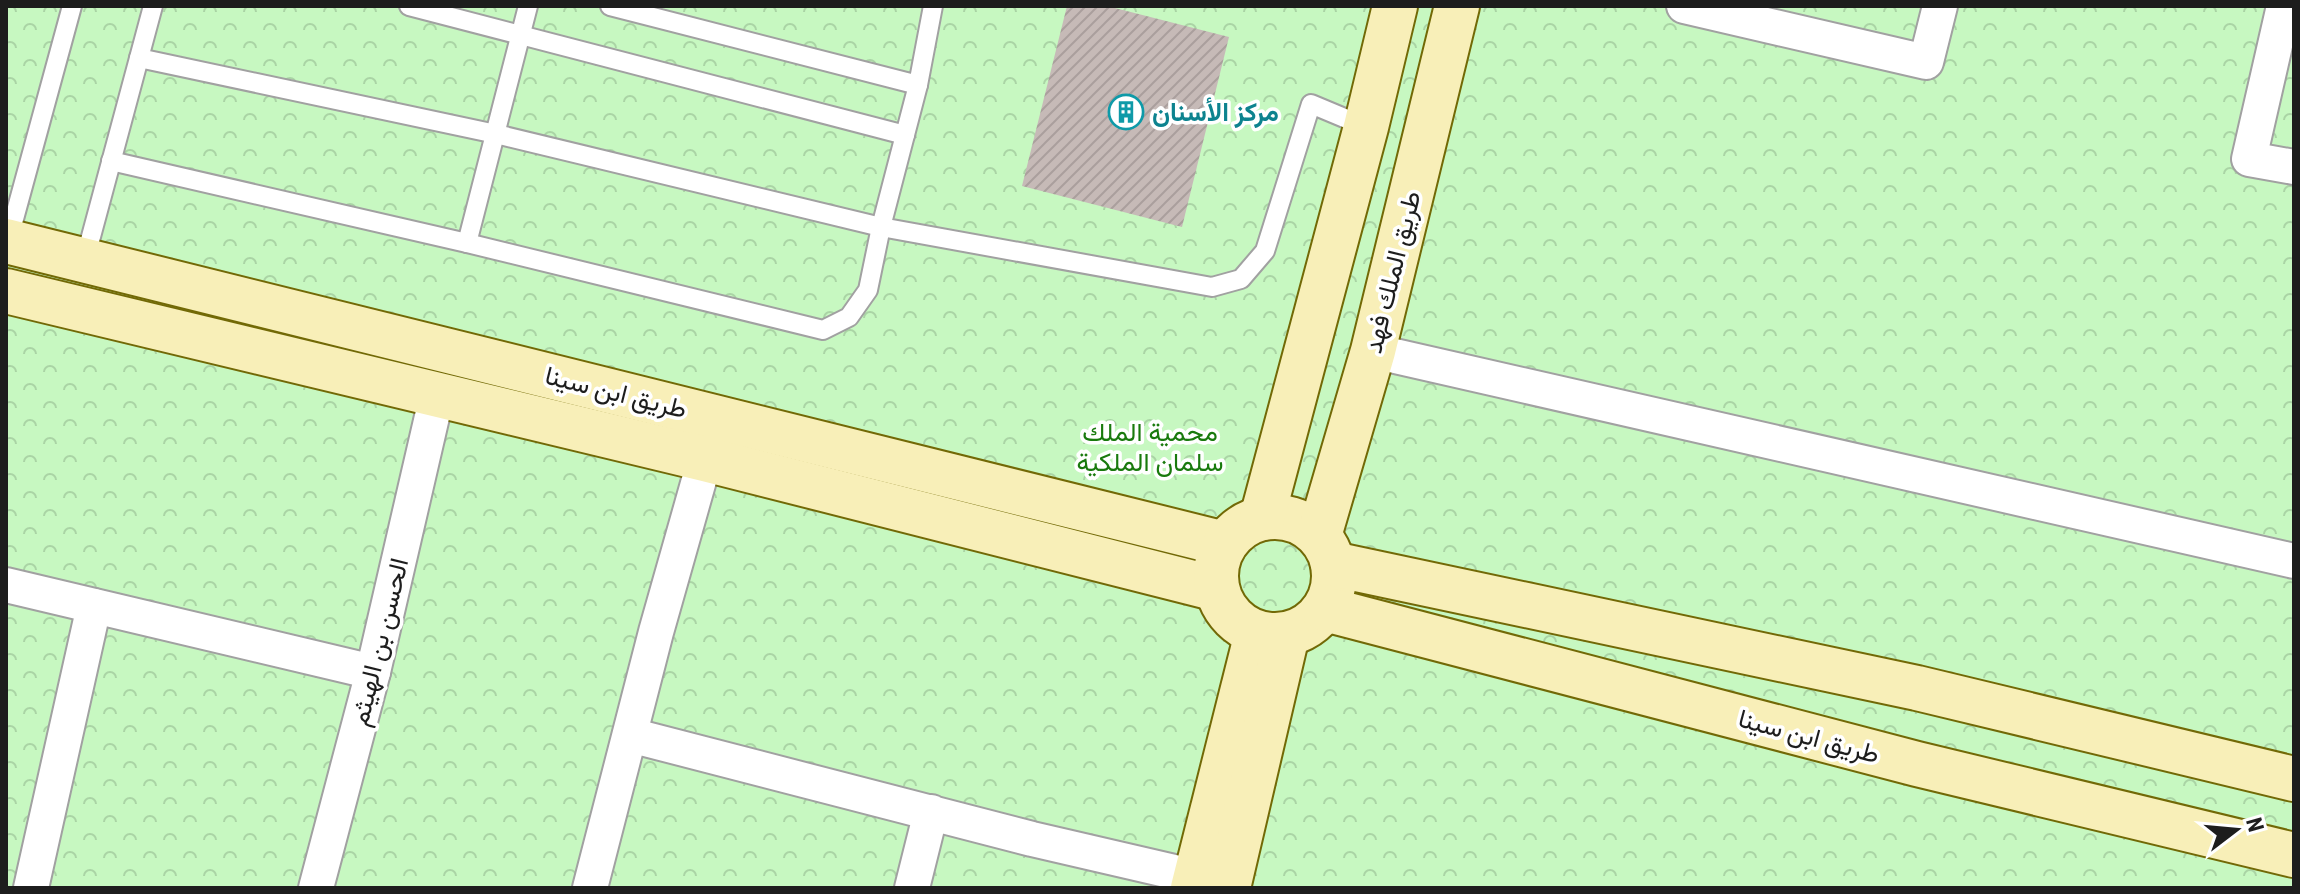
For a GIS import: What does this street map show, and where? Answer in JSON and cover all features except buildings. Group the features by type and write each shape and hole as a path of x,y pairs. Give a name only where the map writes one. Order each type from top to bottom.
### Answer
{"main road":[{"path":"1262,518 1395,6"},
{"name":"طريق الملك فهد","path":"1326,550 1457,6"},
{"name":"طريق ابن سينا","path":"7,241 1225,544"},
{"name":"طريق ابن سينا","path":"6,291 705,459 1217,589"},
{"path":"1326,550 1334,579 1325,609 1302,629 1272,634 1231,616 1217,589 1215,574 1218,558 1235,532 1247,523 1262,518 1293,519 1326,550 2294,779"},
{"name":"طريق ابن سينا","path":"1325,609 1917,764 2294,855"},
{"path":"1206,884 1272,634"}],"street":[{"path":"1684,6 1926,62 1940,6"},
{"path":"2284,6 2249,159 2294,167"},
{"path":"1373,351 2294,561"},
{"name":"الحسن بن الهيثم","path":"316,888 373,672 437,395"},
{"path":"590,888 705,459"},
{"path":"6,585 373,672"},
{"path":"31,888 94,606"},
{"path":"630,735 1206,884"},
{"path":"912,888 931,812"}],"lane":[{"path":"7,241 72,6"},
{"path":"85,259 153,6"},
{"path":"409,6 905,135"},
{"path":"467,243 528,6"},
{"path":"610,6 918,85"},
{"path":"111,161 467,243 823,330 849,317 868,290 918,85 933,6"},
{"path":"139,58 496,134 881,227 1212,287 1241,279 1265,251 1311,104 1366,127"}],"green space":[{"name":"محمية الملك سلمان الملكية","path":"6,6 2294,6 2294,888 6,888"}],"place":[{"name":"مركز الأسنان","path":"1126,112"}]}
